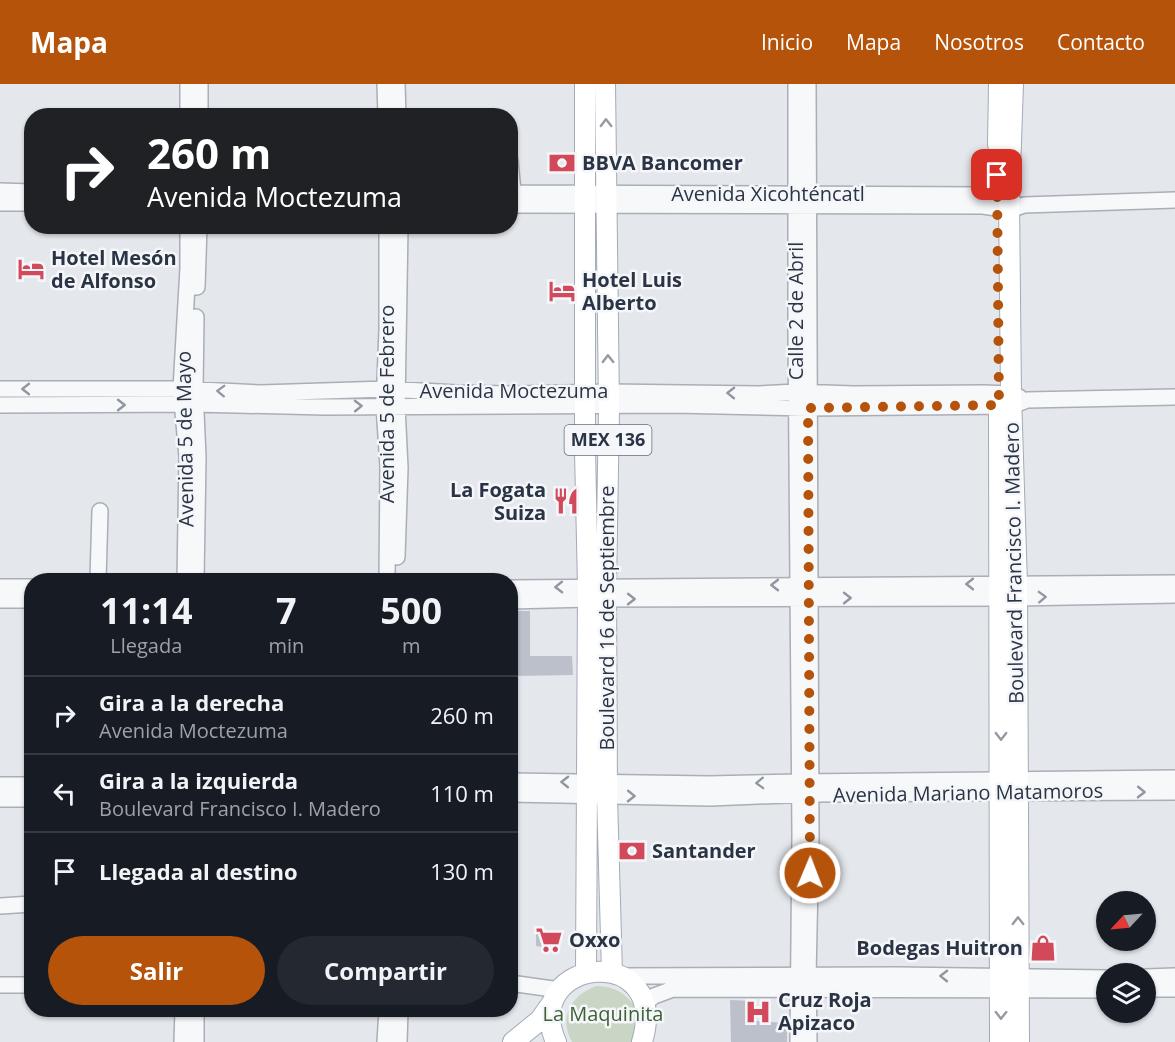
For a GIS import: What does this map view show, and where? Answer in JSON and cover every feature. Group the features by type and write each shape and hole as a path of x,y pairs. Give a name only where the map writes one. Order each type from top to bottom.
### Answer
{"main road":[{"name":"Boulevard 16 de Septiembre","path":"585,84 585,400 597,593"},
{"name":"Boulevard 16 de Septiembre","path":"586,972 597,789 597,593 609,399 605,84"},
{"name":"Boulevard Francisco I. Madero","path":"999,84 1007,204 1010,983 1019,1042"},
{"name":"Boulevard Francisco I. Madero","path":"1007,204 1013,84"},
{"name":"Boulevard 16 de Septiembre","path":"597,789 616,974"},
{"path":"513,1042 540,1020 557,995 576,976 599,971 616,974 631,982 645,1003 645,1033 662,1042"},
{"name":"Boulevard Francisco I. Madero","path":"1000,1042 1010,983"},
{"path":"556,1042 550,1021 557,995"}],"street":[{"path":"188,84 189,108"},
{"path":"200,84 200,108"},
{"path":"386,84 386,108"},
{"path":"397,84 398,108"},
{"name":"Calle 2 de Abril","path":"796,84 802,115"},
{"name":"Calle 2 de Abril","path":"798,1042 803,983 806,836 801,156 802,115 808,84"},
{"path":"0,191 24,192"},
{"name":"Avenida Xicohténcatl","path":"518,199 929,200 984,195 1007,204 1175,200"},
{"path":"0,203 24,203"},
{"path":"189,234 193,268"},
{"path":"193,268 199,234"},
{"name":"Avenida 5 de Febrero","path":"388,234 393,272 390,406 394,468 396,573"},
{"name":"Avenida 5 de Febrero","path":"393,272 399,234"},
{"name":"Avenida 5 de Mayo","path":"186,573 192,520 193,457 188,397 193,268"},
{"name":"Avenida Moctezuma","path":"0,389 93,389 188,397 325,399 390,406 457,399 853,401 1175,397"},
{"path":"93,389 95,405"},
{"name":"Avenida Moctezuma","path":"325,399 391,389 457,399"},
{"name":"Avenida Moctezuma","path":"0,405 95,405 188,397"},
{"path":"98,573 100,511"},
{"path":"192,520 196,573"},
{"name":"Avenida 5 de Febrero","path":"388,573 394,524"},
{"path":"518,594 1009,591 1107,589 1175,583"},
{"path":"0,586 24,587"},
{"path":"1107,589 1175,595"},
{"path":"0,600 24,600"},
{"name":"Avenida Mariano Matamoros","path":"518,788 710,791 1009,787 1175,778"},
{"path":"0,785 24,785"},
{"name":"Avenida Mariano Matamoros","path":"1009,787 1175,792"},
{"path":"0,800 24,799"},
{"path":"0,906 24,904"},
{"path":"616,974 803,983"},
{"path":"1156,977 1175,976"},
{"path":"645,1003 654,996 674,989 803,983 1096,984"},
{"name":"Calle 2 de Abril","path":"803,983 808,1042"},
{"path":"0,985 24,984"},
{"path":"518,985 557,995"},
{"path":"1156,989 1175,989"},
{"path":"182,1042 183,1017"},
{"path":"196,1017 196,1042"},
{"path":"386,1042 387,1017"},
{"path":"399,1042 400,1017"}],"green space":[{"name":"La Maquinita","path":"597,986 620,992 636,1008 633,1042 572,1042 566,1024 570,1008 581,995"}],"building":[{"path":"518,611 530,611 530,656 572,656 573,675 518,676"},
{"name":"Oxxo","path":"536,933 564,934 558,949 536,946"},
{"name":"Cruz Roja Apizaco","path":"730,1000 755,1001 756,1021 787,1023 787,1042 731,1042"}],"place":[{"name":"BBVA Bancomer","path":"562,163"},
{"name":"Hotel Mesón de Alfonso","path":"31,269"},
{"name":"Hotel Luis Alberto","path":"562,291"},
{"name":"La Fogata Suiza","path":"566,501"},
{"name":"Santander","path":"632,851"},
{"name":"Oxxo","path":"549,940"},
{"name":"Bodegas Huitron","path":"1043,948"},
{"name":"Cruz Roja Apizaco","path":"758,1012"}],"route":[{"path":"810,873 808,408 999,405 997,175"}]}
